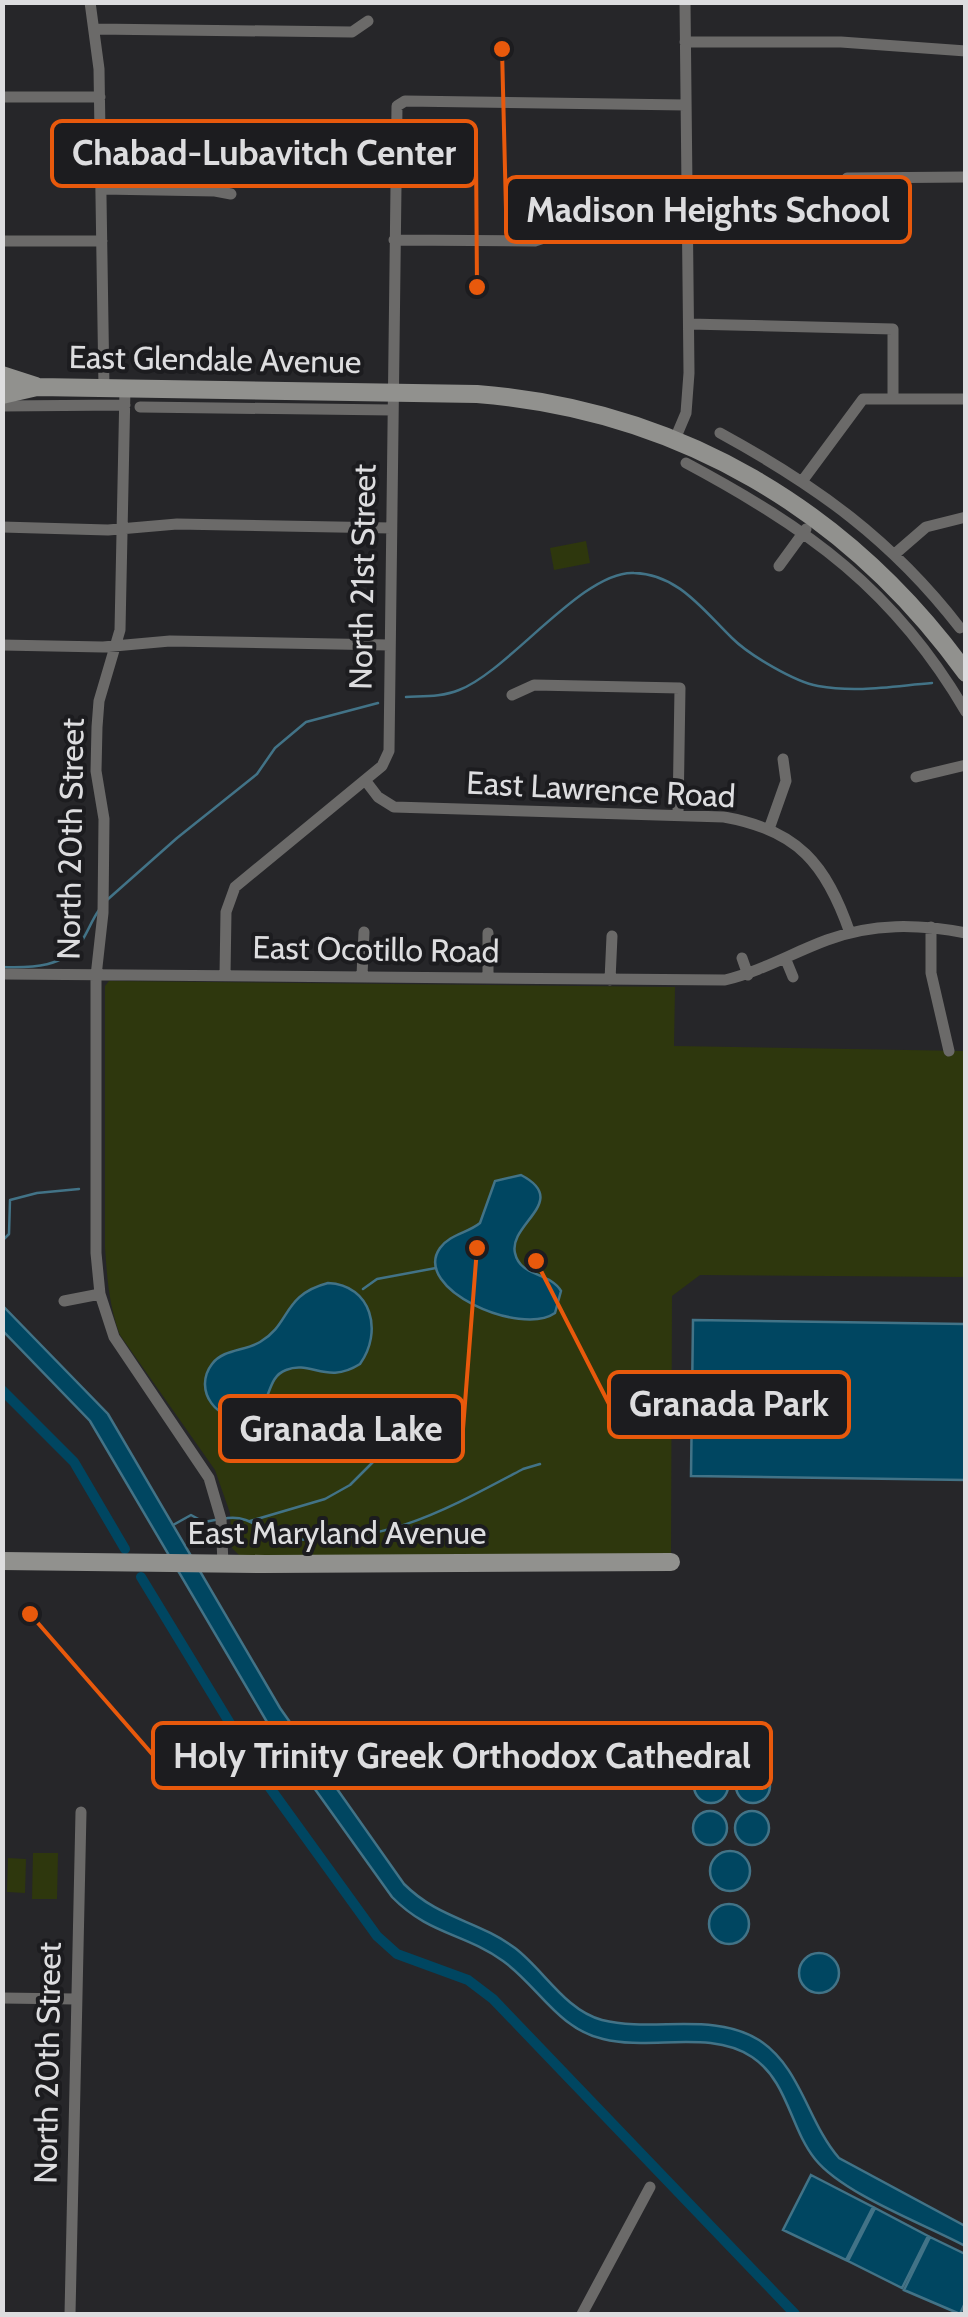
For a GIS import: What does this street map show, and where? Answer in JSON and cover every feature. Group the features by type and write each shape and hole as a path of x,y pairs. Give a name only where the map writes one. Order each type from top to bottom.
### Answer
{"main road":[{"name":"East Glendale Avenue","path":"2,375 37,386"},
{"name":"East Glendale Avenue","path":"2,394 37,386 104,388 125,396 392,401 477,394 540,402 624,422 675,440 756,480 809,524 879,571 963,664"},
{"name":"East Maryland Avenue","path":"2,1560 671,1562"}],"street":[{"path":"90,2 100,97 104,388"},
{"path":"675,440 686,414 685,2"},
{"path":"95,30 352,32 368,21"},
{"path":"685,42 841,42 966,51"},
{"path":"2,97 100,97"},
{"name":"North 21st Street","path":"225,975 226,912 235,887 382,766 389,752 397,106 405,101 686,105"},
{"path":"847,178 966,178"},
{"path":"102,190 231,194"},
{"path":"394,240 535,242 553,235"},
{"path":"2,241 102,241"},
{"path":"688,324 893,330 893,398"},
{"path":"2,406 125,396"},
{"name":"North 20th Street","path":"125,396 118,645 99,701 97,727 96,771 104,819 103,913 96,976 96,1253 100,1294 114,1337 210,1478 221,1519 223,1563"},
{"path":"803,480 863,399 966,399"},
{"path":"140,407 392,401"},
{"path":"720,433 803,480 896,553 960,628"},
{"path":"686,463 809,524 890,606 922,645 966,712"},
{"path":"896,553 926,527 966,517"},
{"path":"2,527 120,529 177,524 390,528"},
{"path":"779,566 809,524"},
{"path":"2,645 118,645 170,640 389,645"},
{"path":"512,696 534,685 628,681 680,688 678,815"},
{"path":"768,829 786,781 783,758"},
{"path":"916,777 966,765"},
{"name":"East Lawrence Road","path":"364,780 378,797 394,807 724,817 768,829 796,845 819,866 835,890 850,932"},
{"name":"East Ocotillo Road","path":"2,974 725,980 748,975 850,932 901,926 966,933"},
{"path":"931,927 931,973 949,1050"},
{"path":"362,976 364,932"},
{"path":"488,933 488,978"},
{"path":"610,980 612,936"},
{"path":"742,958 748,975"},
{"path":"786,960 793,977"},
{"path":"64,1300 100,1294"},
{"name":"North 20th Street","path":"70,2314 81,1812"},
{"path":"2,1998 75,1999"},
{"path":"582,2314 650,2187"}],"green space":[{"path":"586,541 590,563 554,570 550,548"},
{"path":"109,981 675,987 674,1046 965,1051 965,1277 700,1275 672,1296 671,1556 240,1556 232,1548 230,1513 215,1470 120,1335 113,1313 105,1247 105,986"},
{"path":"33,1853 58,1853 57,1899 32,1899"},
{"path":"8,1858 26,1859 25,1893 7,1892"}],"water":[{"path":"521,1175 540,1194 534,1213 515,1242 515,1253 529,1271 550,1280 561,1291 555,1313 539,1319 519,1319 474,1305 441,1279 435,1264 444,1243 480,1223 495,1181"},
{"path":"328,1283 355,1292 369,1312 371,1338 360,1364 338,1372 286,1370 274,1380 257,1412 238,1417 218,1410 211,1403 205,1384 212,1364 222,1356 260,1342 302,1295"},
{"path":"2,1305 108,1414 280,1708 404,1884 431,1905 515,1948 566,1999 589,2015 641,2025 722,2026 759,2040 785,2065 839,2158 965,2226 965,2246 864,2196 828,2172 807,2147 774,2079 752,2057 718,2044 621,2042 587,2034 561,2017 503,1961 419,1919 392,1897 267,1722 90,1421 3,1331"},
{"path":"693,1320 965,1324 965,1480 691,1476"},
{"path":"711,1769 723,1774 728,1786 723,1798 711,1803 699,1798 694,1786 699,1774"},
{"path":"753,1769 765,1774 770,1786 765,1798 753,1803 741,1798 736,1786 741,1774"},
{"path":"710,1811 722,1816 727,1828 722,1840 710,1845 698,1840 693,1828 698,1816"},
{"path":"752,1811 764,1816 769,1828 764,1840 752,1845 740,1840 735,1828 740,1816"},
{"path":"730,1851 744,1857 750,1871 744,1885 730,1891 716,1885 710,1871 716,1857"},
{"path":"729,1904 743,1910 749,1924 743,1938 729,1944 715,1938 709,1924 715,1910"},
{"path":"819,1953 833,1959 839,1973 833,1987 819,1993 805,1987 799,1973 805,1959"},
{"path":"811,2175 873,2207 846,2260 783,2230"},
{"path":"875,2208 928,2236 902,2288 848,2261"},
{"path":"930,2237 965,2254 965,2303 960,2314 904,2290"}],"waterway":[{"path":"406,697 459,690 500,663 592,587 614,576 634,573 650,575 677,587 749,652 808,683 861,689 932,683"},
{"path":"107,900 257,774 275,748 306,722 378,703"},
{"path":"2,967 36,966 67,956 83,939 99,910"},
{"path":"2,1241 9,1234 10,1200 79,1189"},
{"path":"363,1289 377,1279 436,1268"},
{"path":"2,1390 74,1462 125,1549"},
{"path":"250,1521 325,1499 350,1485 376,1459"},
{"path":"223,1519 242,1519 287,1539 353,1537 410,1523 540,1464"},
{"path":"173,1525 191,1515 204,1522 215,1520"},
{"path":"141,1577 265,1781 377,1936 397,1954 468,1980 493,1999 795,2314"}],"place":[{"name":"Madison Heights School","path":"502,49"},
{"name":"Chabad-Lubavitch Center","path":"477,287"},
{"name":"Granada Lake","path":"477,1248"},
{"name":"Granada Park","path":"536,1261"},
{"name":"Holy Trinity Greek Orthodox Cathedral","path":"30,1614"}]}
